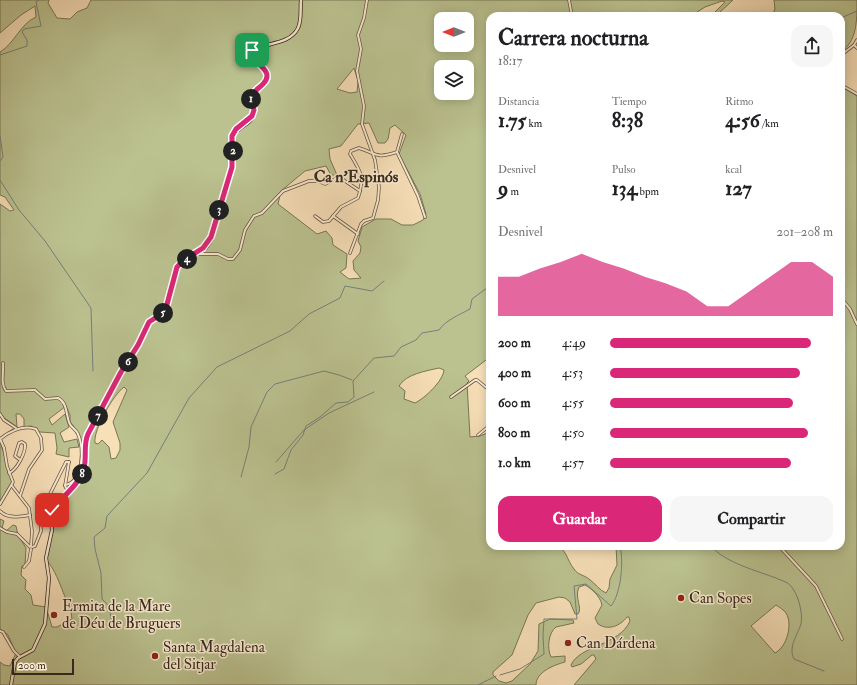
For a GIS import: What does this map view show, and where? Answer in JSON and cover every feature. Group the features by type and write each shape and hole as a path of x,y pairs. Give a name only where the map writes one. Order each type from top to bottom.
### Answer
{"main road":[{"path":"70,489 80,478 84,468 85,445 88,434 121,372 138,345 149,322 163,313 166,308 177,267 184,260 203,252 213,235 233,167 233,136 254,117 255,110 253,95 268,78 267,70 254,58 253,52 257,47 275,44 295,33 299,23 301,0"},
{"path":"11,685 14,664 20,657 32,650 45,626 49,578 46,558 52,530 50,515 52,510 83,474 87,438 122,372 139,346 150,323 167,309 178,267 185,260 203,252 211,237 231,170 233,132 252,116 254,110 251,96 267,77 265,70 251,55 252,50 256,46 276,43 294,32 298,23 301,0"}],"street":[{"path":"350,253 362,222 373,218 378,200 379,187 377,169 362,124 364,106 357,71 361,49 358,35 364,18 367,0"},
{"path":"569,0 571,12"},
{"path":"845,52 854,45 857,40"},
{"path":"854,45 857,48"},
{"path":"845,87 857,94"},
{"path":"402,134 397,152 418,196 425,217"},
{"path":"315,216 326,222 343,206 357,199 362,183 360,168 350,153 357,148 380,156 397,152"},
{"path":"203,252 218,254 229,259 234,258 242,245 245,230 254,216 262,213 280,194 287,189 309,181 318,181 325,184 339,177 360,191"},
{"path":"333,216 358,234"},
{"path":"845,303 850,309 857,324"},
{"path":"3,363 1,378 6,391 35,390 45,398 58,398 63,402 68,412 69,424 79,436 81,453 78,475 73,482 65,485"},
{"path":"451,397 475,380 478,380 486,386"},
{"path":"0,414 4,420 17,429"},
{"path":"20,496 29,470 41,454 42,442 39,433 33,428 12,430 0,439 4,448 12,486 20,496 27,504 30,515 31,547 28,563 24,567"},
{"path":"478,435 486,429"},
{"path":"9,473 17,468 19,459 25,448 25,444 22,442 19,443 15,452 15,456 19,459"},
{"path":"31,547 35,546 41,531 40,513 66,462 69,462 65,485"},
{"path":"65,485 70,489"},
{"path":"0,504 12,486"},
{"path":"0,511 3,514 13,516 30,515"},
{"path":"0,528 7,532 18,534 31,547"},
{"path":"784,550 816,586 842,639"},
{"path":"0,631 3,632 14,651 20,657"}],"green space":[{"path":"0,0 49,0 48,3 57,18 70,19 77,12 87,8 91,0 733,0 720,12 715,12 725,2 722,1 705,7 697,12 486,12 486,360 465,376 469,381 467,383 470,437 486,434 486,550 562,550 579,574 589,579 606,593 609,588 610,579 617,565 616,550 845,550 845,88 857,96 857,685 574,685 596,659 594,655 592,655 581,664 572,667 571,665 576,658 582,653 617,636 625,629 630,621 629,617 627,617 621,623 610,627 598,624 595,618 602,605 601,602 595,593 585,585 579,587 577,595 580,609 578,614 575,614 570,602 565,598 559,597 536,603 528,615 512,655 493,672 493,675 499,681 506,683 512,681 530,664 538,651 539,624 550,619 573,620 574,623 556,627 551,633 549,641 551,657 565,656 565,662 551,667 542,673 537,680 536,685 0,685 0,662 4,665 10,666 16,653 8,635 0,629 0,519 4,521 2,528 6,531 13,525 16,526 18,535 26,548 25,565 22,566 21,575 26,580 25,589 31,595 33,605 46,607 52,627 57,627 72,619 71,612 57,576 46,561 51,532 49,517 50,513 61,495 77,479 81,472 82,463 82,447 80,438 70,422 70,415 66,406 49,419 52,425 65,414 69,427 60,433 64,442 77,439 79,447 69,448 69,457 56,454 57,448 55,433 40,432 31,426 24,427 24,419 20,414 16,414 17,427 0,415 0,204 10,211 14,210 5,197 0,195 0,52 10,44 30,20 36,17 35,6 21,15 0,33","holes":["354,68 358,81 357,92 350,93 337,89","369,123 378,143 385,143 388,139 390,128 395,125 406,135 399,154 420,194 426,214 423,220 413,225 402,225 391,219 376,219 362,227 358,241 361,247 360,253 353,261 354,270 361,278 349,279 340,272 346,268 347,254 333,245 332,238 326,231 317,234 278,204 281,191 305,171 326,166 331,175 337,175 330,159 329,149 341,146 358,124","439,368 444,370 437,384 419,401 415,403 404,399 405,391 399,386 406,379 428,370","124,387 127,390 113,422 120,443 120,450 116,458 111,459 109,447 102,440 98,444 95,443 95,437 100,422 109,405","776,605 786,613 789,629 786,641 775,653 751,626"]},
{"path":"774,0 857,0 855,30 850,42 845,48 845,12 774,12 775,9"},
{"path":"0,441 12,482 0,502"}],"waterway":[{"path":"0,55 27,46 27,40 22,32 24,29 41,26 36,2 39,0"},
{"path":"845,16 857,11"},
{"path":"0,136 3,157 0,161"},
{"path":"0,180 19,210 45,241 91,308 93,371"},
{"path":"112,623 109,606 102,599 101,573 95,549 94,537 105,528 107,516 147,473 189,398 217,367 290,331 309,314 340,298 345,286 372,291 384,281"},
{"path":"275,474 284,469 291,450 303,435 306,426 320,417 336,403 348,402 354,397 353,381 374,358 394,356 401,347 416,340 422,333 439,330 449,321 470,309 472,299 486,289"},
{"path":"241,477 249,447 251,427 267,392 275,384 324,371 352,380"},
{"path":"276,462 304,430 329,413 374,392"},
{"path":"500,675 520,669 544,654 544,619 577,619 574,586 586,584 611,606 617,594 621,577 622,560 621,550"},
{"path":"715,550 732,561 786,582 791,586 799,601 801,611 801,624 794,642 792,655 794,659 824,671"},
{"path":"478,685 496,676"}],"place":[{"name":"Can Sopes","path":"681,598"},
{"name":"Ermita de la Mare de Déu de Bruguers","path":"54,615"},
{"name":"Can Dárdena","path":"568,643"},
{"name":"Santa Magdalena del Sitjar","path":"155,656"}],"district":[{"name":"Ca n'Espinós","path":"356,177"}],"route":[{"path":"52,510 80,478 85,463 86,438 121,372 143,336 150,320 163,313 166,308 177,267 184,260 203,248 211,237 232,167 233,132 250,120 254,113 251,96 262,85 267,77 267,72 253,59 251,55 252,50"}]}
